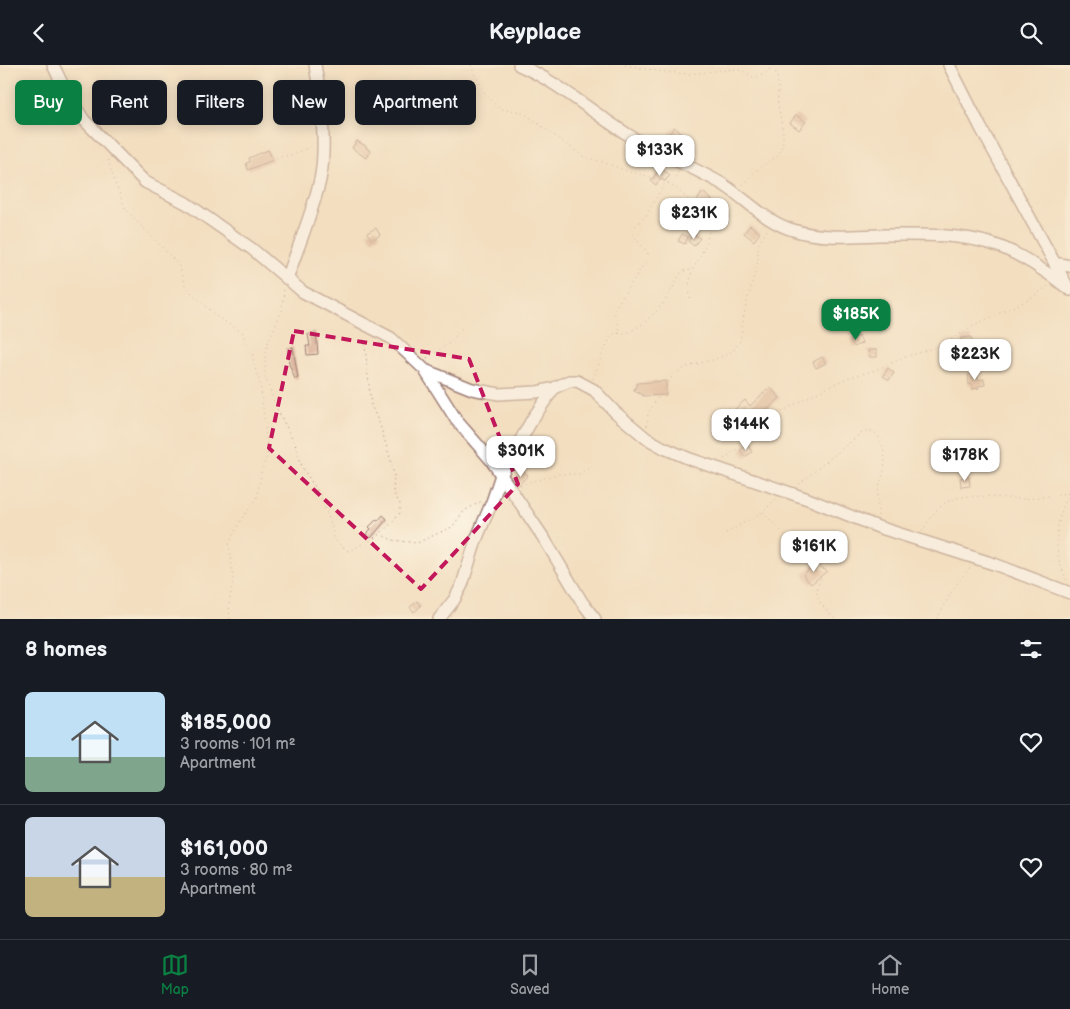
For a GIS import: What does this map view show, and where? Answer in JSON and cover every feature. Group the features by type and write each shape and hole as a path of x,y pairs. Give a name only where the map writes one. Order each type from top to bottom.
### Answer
{"street":[{"path":"53,65 67,94 84,120 145,182 186,203 259,254 303,292 397,342 423,368 457,421 481,447 501,475 595,619"},
{"path":"287,279 320,179 322,136 316,65"},
{"path":"519,65 553,82 631,137 682,162 735,193 773,222 794,231 832,236 928,236 978,240 1006,250 1055,278 1070,290"},
{"path":"950,65 981,127 1070,290"},
{"path":"1055,265 1070,266"},
{"path":"423,368 455,383 485,393 524,393 554,388 573,380 577,381 589,387 638,432 655,443 690,459 786,491 878,527 979,559 1070,593"},
{"path":"439,619 454,600 462,585 476,540 501,475 533,418 554,388"}],"path":[{"path":"471,65 492,102 498,107 525,114 584,157 630,172 655,177 677,189 694,205 716,217"},
{"path":"625,65 663,72 689,74 734,69 743,71 755,78 760,77 774,65 779,80 778,103 783,144 777,157 770,159 728,199 712,223 704,249 692,271 689,286 690,299"},
{"path":"276,158 295,154 310,148 322,136"},
{"path":"108,158 114,183 126,210 177,263 184,284 192,293 216,316 243,333 246,344 252,353 260,382 267,456 257,497 239,523 229,544 233,579 229,605 230,619"},
{"path":"665,183 671,183 674,180 682,162"},
{"path":"619,334 614,311 644,265 648,253 633,235 632,229 646,217 665,183"},
{"path":"655,443 646,425 646,417 673,375 687,367 719,358 732,351 740,341 745,309 758,261 758,245 764,233 773,222"},
{"path":"589,387 608,340 614,334 627,333 648,319 662,306 682,271 692,271"},
{"path":"714,467 766,423 790,407 847,378 876,370 902,358 943,345 972,326 1030,299 1046,288 1055,278"},
{"path":"287,279 282,311 269,339 265,356 265,376 276,407 295,444 302,467 320,495 337,542 346,550 352,551 380,534 400,513 400,504 393,492 394,476 392,461 371,405 362,323"},
{"path":"423,368 426,359 451,342 462,329"},
{"path":"726,533 763,512 786,491 860,434 867,432 875,433 881,441 885,459 879,489 878,527"},
{"path":"515,496 526,483 559,474 579,473 592,466"},
{"path":"380,534 392,540 410,543 423,541 452,527 464,511 495,492"},
{"path":"917,539 938,509 952,499 964,497 1008,497 1025,499 1070,492"},
{"path":"1070,492 1059,517 1057,545 1061,569 1070,585"},
{"path":"763,512 792,541 813,552 821,561 824,573 817,589 818,598 835,619"},
{"path":"937,619 955,586 979,559"}],"highlighted area":[{"path":"294,331 469,359 518,484 421,589 269,448"}],"building":[{"path":"796,115 806,122 799,130 790,123"},
{"path":"674,127 682,133 675,141 668,136"},
{"path":"357,141 371,151 366,158 352,148"},
{"path":"268,150 273,160 248,170 246,163 250,162 249,158"},
{"path":"660,168 670,175 665,181 661,179 656,185 651,181"},
{"path":"703,192 714,202 708,209 697,200"},
{"path":"721,211 729,216 723,225 716,221"},
{"path":"750,225 760,233 754,241 744,233"},
{"path":"376,228 380,235 372,240 367,233"},
{"path":"682,234 688,237 685,244 678,241"},
{"path":"693,234 700,238 694,246 688,241"},
{"path":"316,332 318,354 307,355 306,346 310,346 308,334"},
{"path":"859,336 862,343 854,347 850,340"},
{"path":"971,337 972,343 962,344 961,338"},
{"path":"293,347 298,378 295,379 289,364 287,348"},
{"path":"868,350 877,350 877,357 869,357"},
{"path":"822,357 826,363 816,368 813,362"},
{"path":"888,368 894,373 889,380 883,376"},
{"path":"977,374 978,380 984,379 985,385 972,389 971,384 969,385 968,375"},
{"path":"666,381 666,395 643,396 634,391 637,383"},
{"path":"770,387 780,398 759,417 761,418 755,424 743,413 740,415 735,409 745,400 750,406"},
{"path":"747,444 752,452 745,457 740,450"},
{"path":"523,471 528,475 519,485 514,481"},
{"path":"969,477 970,486 961,487 960,478"},
{"path":"383,515 387,519 371,538 366,534 371,529 369,527"},
{"path":"815,563 827,571 811,584 803,575"},
{"path":"417,601 421,606 414,612 410,607"}]}
